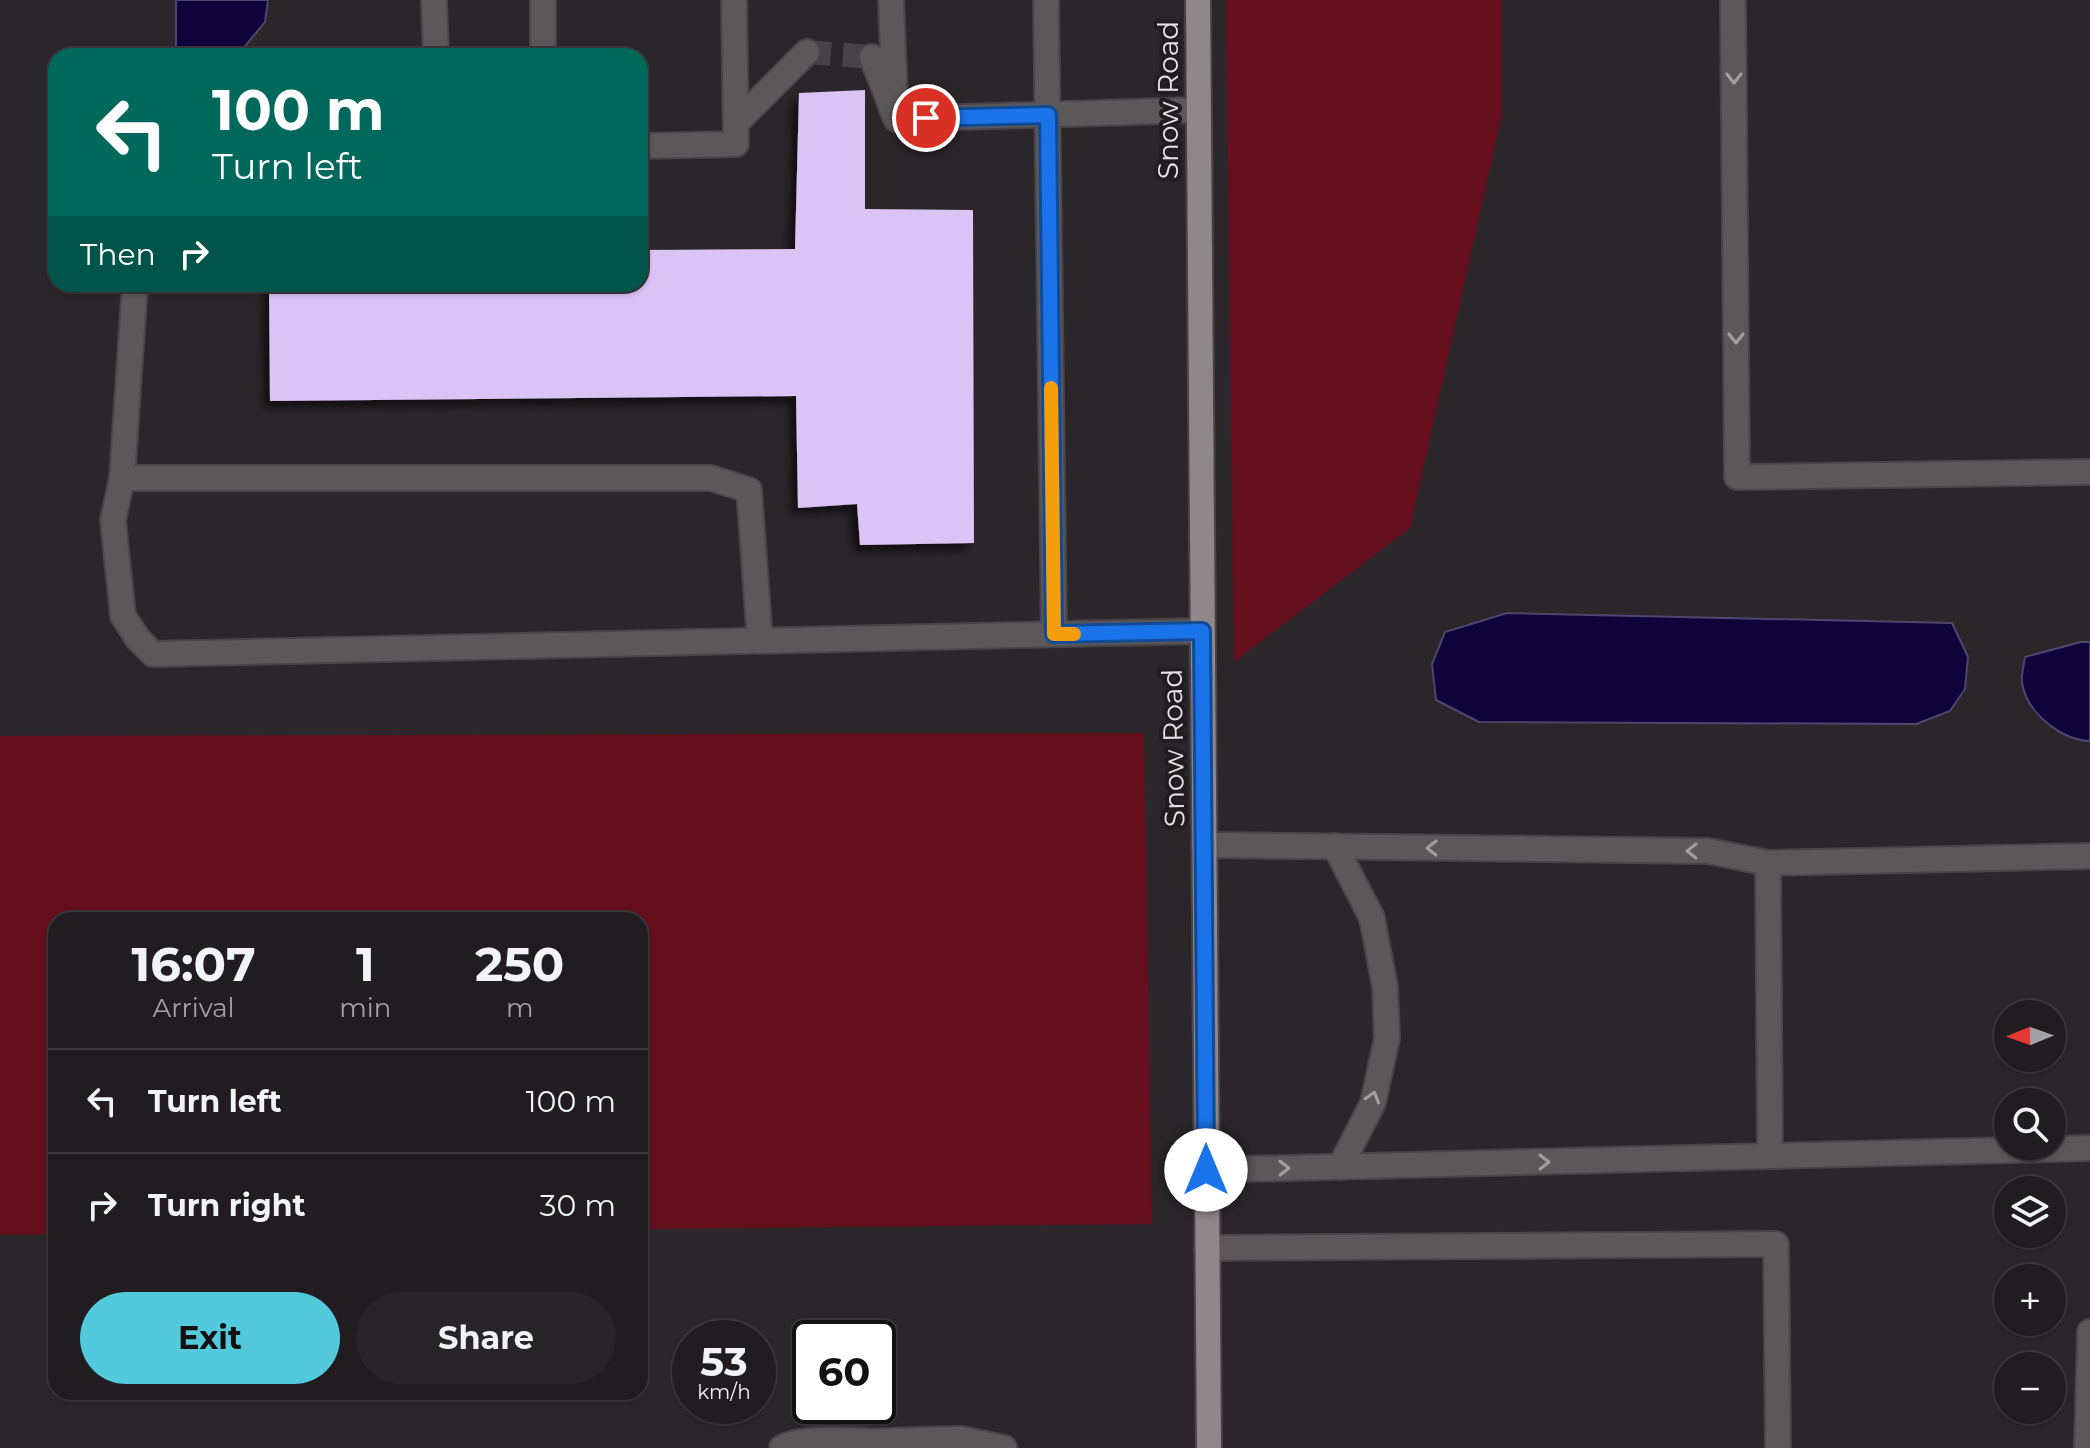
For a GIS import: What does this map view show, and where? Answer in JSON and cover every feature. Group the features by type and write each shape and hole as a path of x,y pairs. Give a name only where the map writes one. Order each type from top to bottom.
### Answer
{"main road":[{"name":"Snow Road","path":"1198,0 1209,1448"}],"lane":[{"path":"434,0 436,48"},
{"path":"543,0 543,48"},
{"path":"648,146 736,144 734,0"},
{"path":"891,0 896,119"},
{"path":"1046,0 1054,634"},
{"path":"1733,0 1737,477 2090,472"},
{"path":"736,123 807,52"},
{"path":"872,57 896,119"},
{"path":"896,119 1198,110"},
{"path":"134,292 122,478 113,520 123,616 138,639 153,654 1202,631"},
{"path":"122,478 711,478 749,490 760,641"},
{"path":"1204,845 1708,851 1768,863 2090,856"},
{"path":"1335,846 1372,918 1385,987 1387,1038 1373,1103 1340,1167"},
{"path":"1768,863 1770,1156"},
{"path":"1206,1170 2090,1148"},
{"path":"1207,1248 1776,1244 1778,1448"},
{"path":"2087,1448 2090,1332"},
{"path":"782,1448 788,1444 815,1441 876,1444 961,1439 1004,1448"}],"shaded area":[{"path":"176,0 268,0 265,22 244,48 176,48"},
{"path":"1226,0 1502,0 1502,114 1410,528 1234,662"},
{"path":"1507,613 1952,623 1968,657 1965,689 1950,711 1916,724 1479,722 1436,700 1432,664 1445,632"},
{"path":"2090,642 2090,741 2068,736 2047,723 2031,705 2022,683 2025,657"},
{"path":"1144,733 1152,1224 648,1229 648,912 48,912 48,1234 0,1235 0,736"}],"building":[{"path":"865,90 865,209 973,210 974,543 860,545 857,504 798,508 796,396 270,401 269,292 648,292 648,250 795,249 799,93"}],"tunnel":[{"path":"807,52 872,57"}],"slow traffic":[{"path":"1051,388 1054,634 1074,634"}],"route":[{"path":"926,118 1048,115 1054,634 1202,631 1206,1170"}]}
